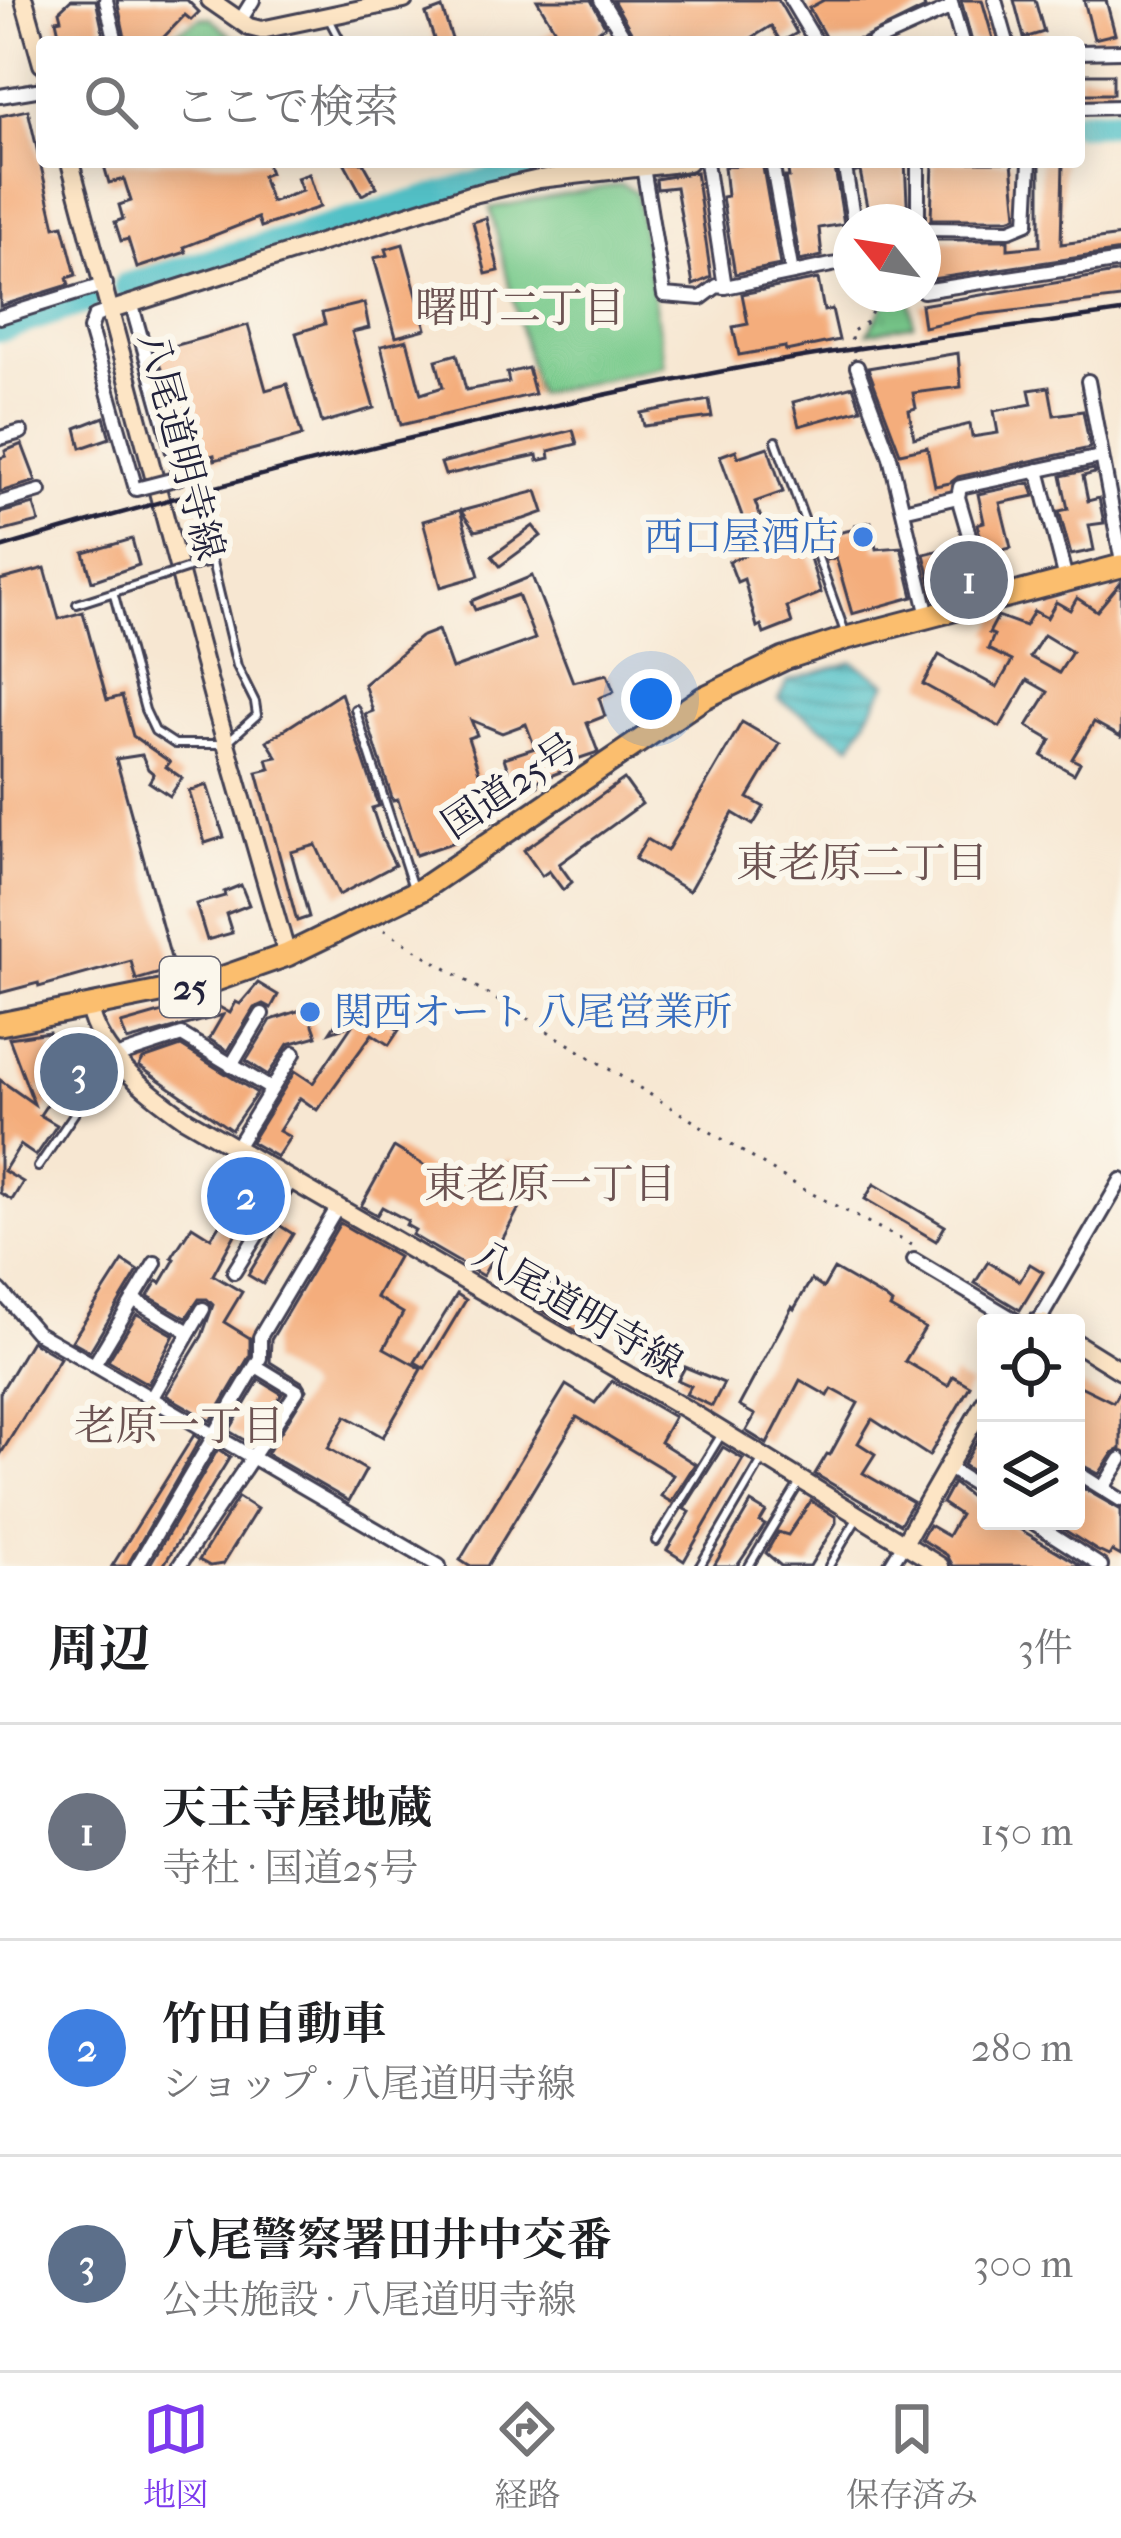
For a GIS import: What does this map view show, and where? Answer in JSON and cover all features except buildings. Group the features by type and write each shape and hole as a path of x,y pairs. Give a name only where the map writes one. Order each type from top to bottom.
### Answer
{"highway":[{"name":"国道25号","path":"0,1024 210,982 287,955 415,892 703,698 784,659 1121,561"}],"main road":[{"path":"24,0 36,43"},
{"path":"210,0 261,30 404,0"},
{"name":"八尾道明寺線","path":"72,168 287,955"},
{"path":"112,310 469,195 539,179 634,168"},
{"name":"八尾道明寺線","path":"89,1008 116,1057 154,1096 290,1182 723,1432 940,1566"},
{"path":"1085,1348 1121,1370"},
{"path":"904,1543 977,1420"}],"street":[{"path":"106,0 115,36"},
{"path":"240,21 253,0"},
{"path":"601,0 623,36"},
{"path":"995,0 1004,36"},
{"path":"795,1 813,36"},
{"path":"886,36 951,3 960,36"},
{"path":"1085,52 1121,51"},
{"path":"0,96 36,90"},
{"path":"1085,108 1121,107"},
{"path":"643,168 664,295 701,298 717,286 833,265"},
{"path":"707,168 725,287"},
{"path":"773,168 792,273"},
{"path":"845,168 851,204"},
{"path":"917,168 919,204"},
{"path":"941,226 1010,230 1027,224 1030,168"},
{"path":"941,288 1121,261"},
{"path":"0,317 106,284"},
{"path":"112,310 95,316 90,328 136,489 180,477 131,302"},
{"path":"856,367 890,457 928,616"},
{"path":"1088,381 1121,561"},
{"path":"0,438 21,432"},
{"path":"988,600 958,496 960,487 1100,457"},
{"path":"1038,470 1066,579"},
{"path":"0,503 40,491"},
{"path":"902,511 958,496"},
{"path":"231,1066 262,1014"},
{"path":"116,1057 182,1035 272,1089"},
{"path":"235,1149 294,1053"},
{"path":"1039,1314 1121,1180"},
{"path":"235,1272 290,1182"},
{"path":"137,1566 256,1366 260,1337 337,1208"},
{"path":"914,1260 1019,1314"},
{"path":"94,1366 155,1262"},
{"path":"0,1290 35,1332 439,1566"},
{"path":"134,1299 189,1332"},
{"path":"151,1399 203,1309"},
{"path":"179,1566 297,1391 256,1366"},
{"path":"1103,1488 1121,1460"},
{"path":"947,1467 977,1486"},
{"path":"1085,1477 1121,1500"},
{"path":"1045,1530 1101,1566"},
{"path":"890,1566 904,1543"}],"lane":[{"path":"327,16 338,36"},
{"path":"776,441 847,638"},
{"path":"77,604 212,562 237,666 255,702 253,722 226,744 176,744 155,731 114,595"},
{"path":"355,709 415,892"},
{"path":"38,1167 104,1067 116,1057"},
{"path":"656,1541 723,1432"},
{"path":"700,1566 764,1457"},
{"path":"749,1566 801,1480"},
{"path":"830,1566 859,1515"}],"path":[{"path":"856,367 850,333 867,322 872,312"},
{"path":"378,927 803,1189 916,1247 914,1260"}],"green space":[{"path":"203,17 211,18 231,36 169,36"},
{"path":"621,184 636,192 665,366 537,394 490,208"},
{"path":"880,312 912,312 913,324 868,333"}],"water":[{"path":"853,662 887,683 851,746 778,699 788,681"}],"waterway":[{"path":"1085,123 1121,121"},
{"path":"126,286 535,168"},
{"path":"0,329 87,300"}],"railway":[{"path":"0,548 273,472 641,387 782,360 1121,312"}],"place":[{"name":"西口屋酒店","path":"863,537"},
{"name":"天王寺屋地蔵","path":"969,580"},
{"name":"関西オート 八尾営業所","path":"310,1012"},
{"name":"八尾警察署田井中交番","path":"79,1072"},
{"name":"竹田自動車","path":"246,1196"}],"district":[{"name":"曙町二丁目","path":"520,308"},
{"name":"東老原二丁目","path":"862,863"},
{"name":"東老原一丁目","path":"550,1184"},
{"name":"老原一丁目","path":"179,1426"}]}
